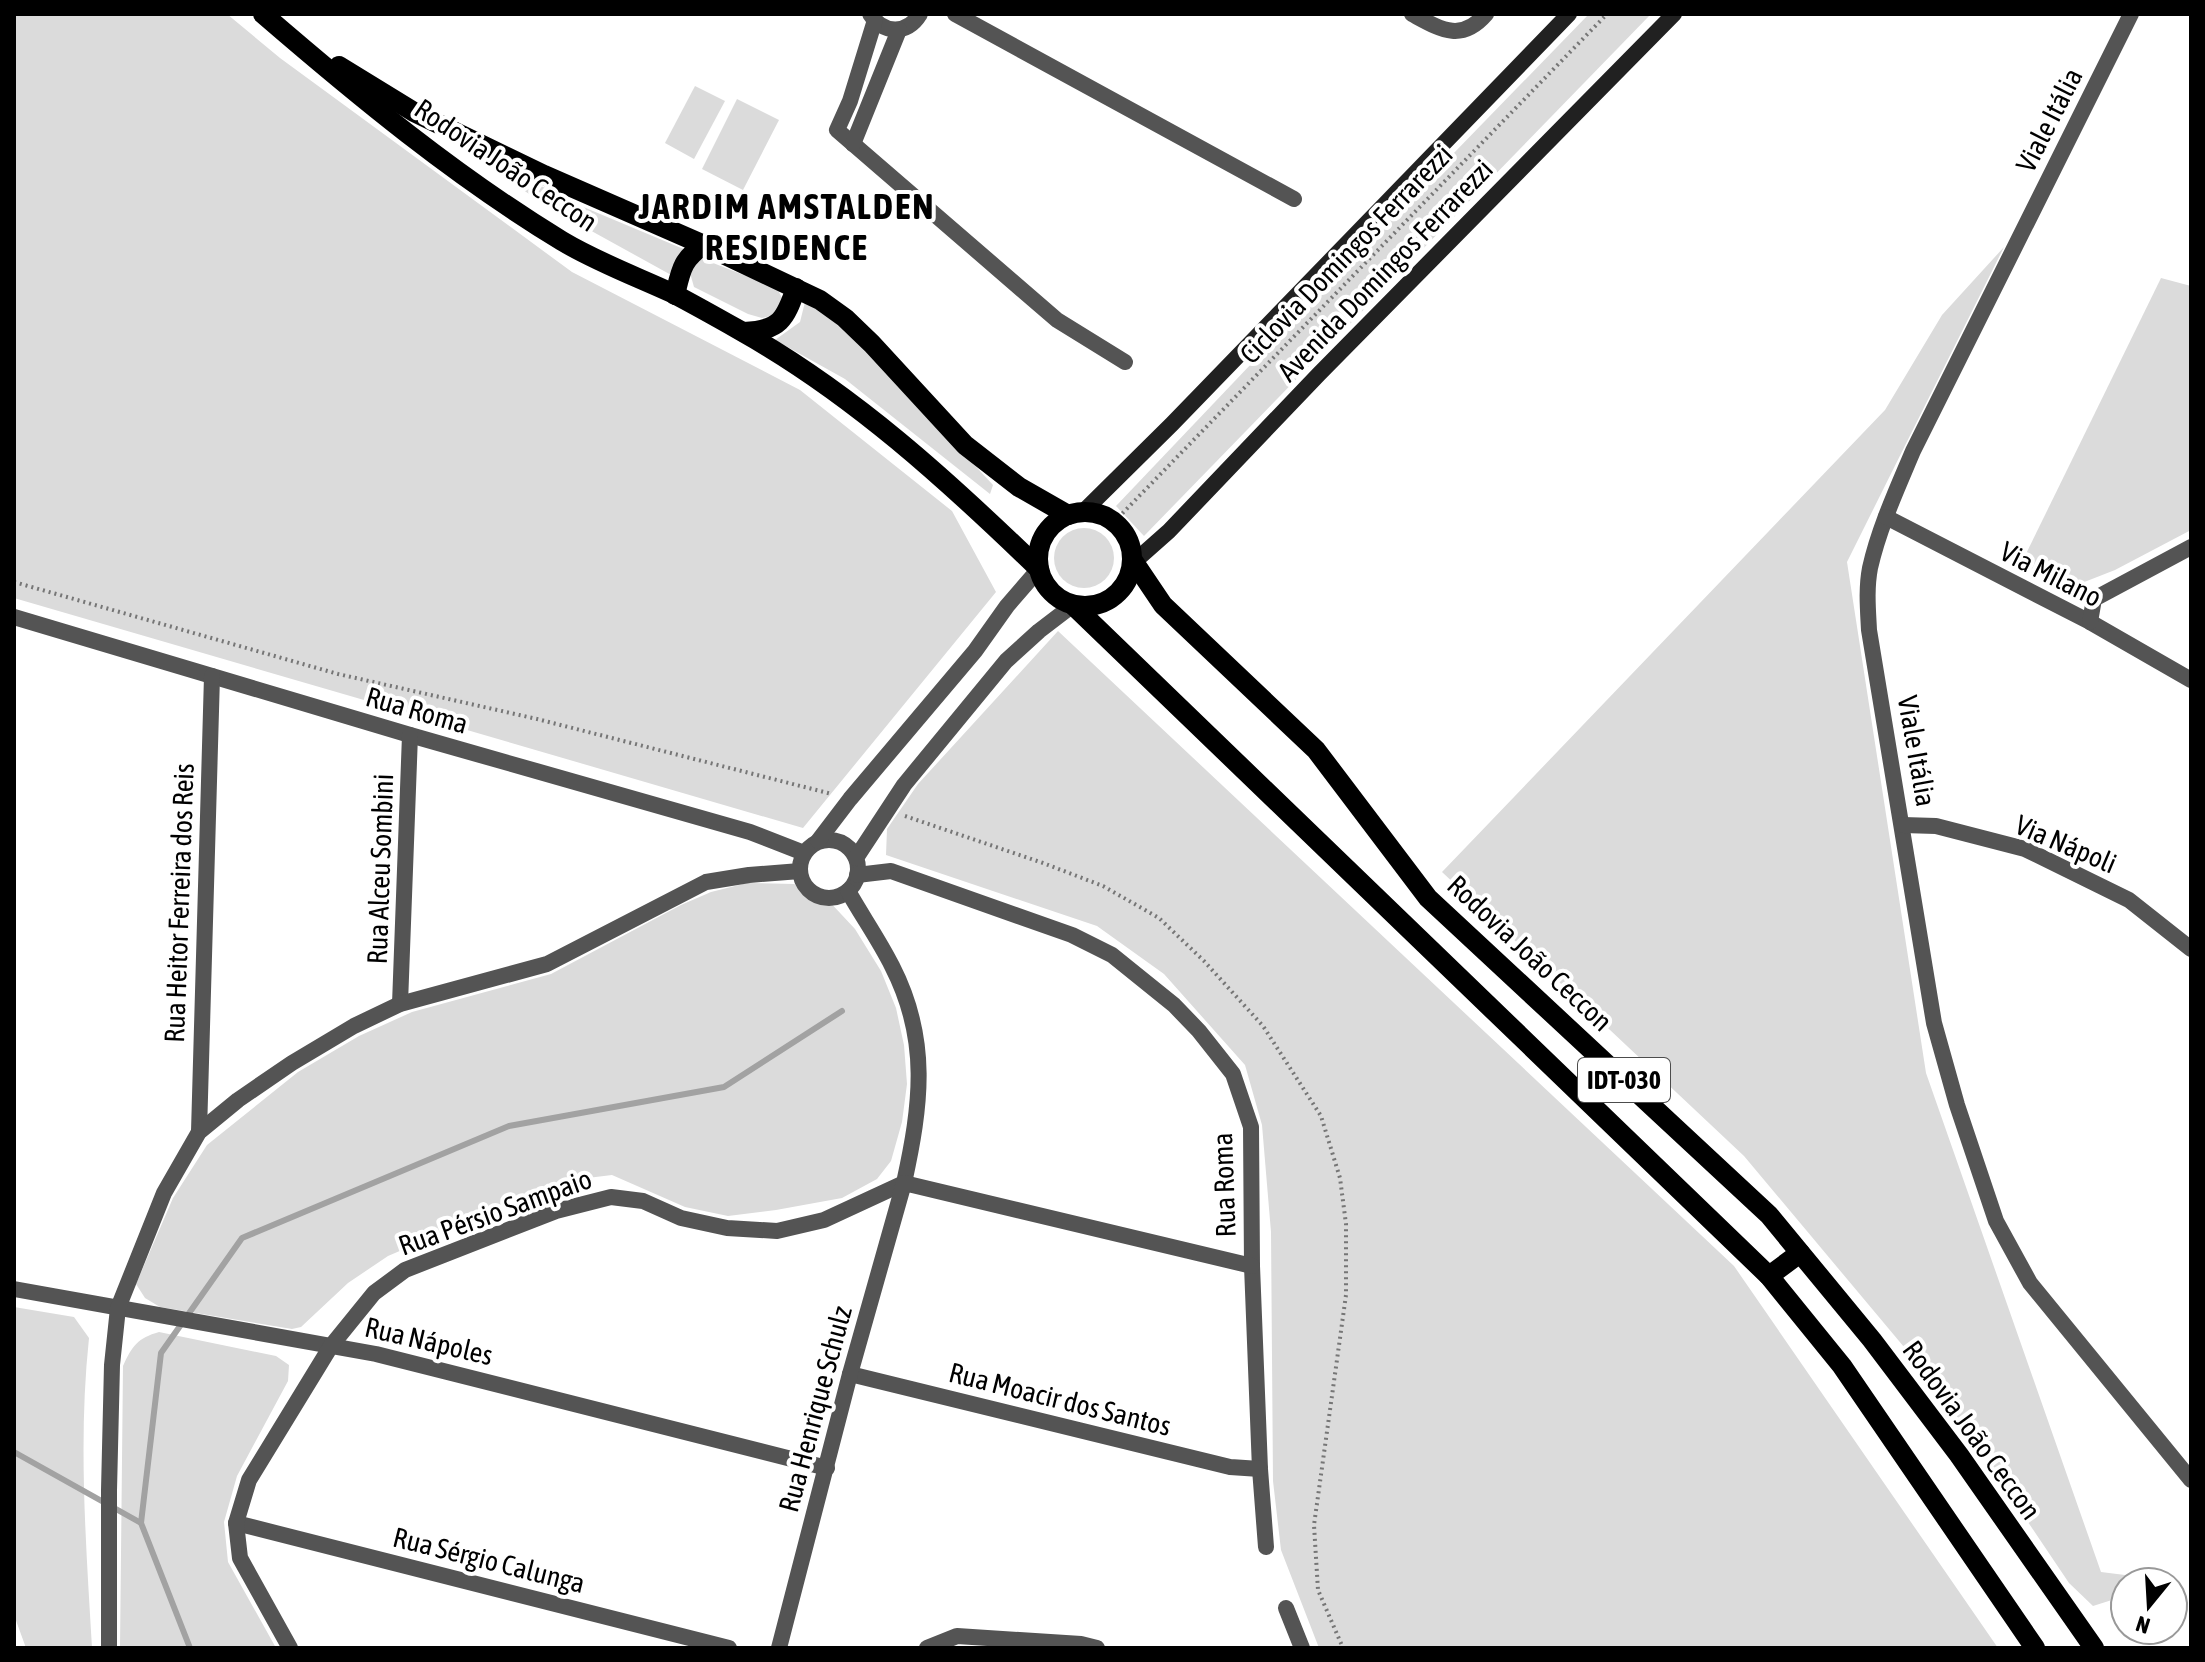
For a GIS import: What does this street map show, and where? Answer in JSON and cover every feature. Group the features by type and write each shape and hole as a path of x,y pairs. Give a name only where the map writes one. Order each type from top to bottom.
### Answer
{"main road":[{"name":"Avenida Domingos Ferrarezzi","path":"1076,513 1172,424 1569,14"},
{"name":"Avenida Domingos Ferrarezzi","path":"1134,562 1169,531 1319,374 1674,14"},
{"path":"271,21 414,112 544,175 820,300 845,318 965,445 1019,487 1076,513 1101,515 1124,532 1134,562 1124,586 1102,604 1088,607 1061,600 1043,581 1039,569 1041,543 1047,531 1076,513"},
{"name":"Rodovia João Ceccon","path":"271,21 376,110 486,191 588,255 675,295 744,332 871,417 970,502 1039,569"},
{"path":"675,295 682,268 690,255 704,245"},
{"path":"744,332 765,331 778,325 788,312 796,288"},
{"name":"Rodovia João Ceccon","path":"1134,562 1163,605 1316,750 1428,898 1769,1215 1872,1340 1959,1455 2094,1648"},
{"name":"IDT-030","path":"1073,605 1769,1276 1842,1366 2035,1648"},
{"path":"1769,1276 1800,1253"}],"street":[{"path":"853,144 899,30 916,21 920,14"},
{"path":"955,14 1294,199"},
{"path":"1412,14 1440,30 1458,32 1476,26 1486,14"},
{"name":"Viale Itália","path":"2131,14 1913,451 1886,517 1870,569 1869,630 1934,1023 1957,1105 1996,1221 2030,1283 2191,1480"},
{"path":"872,17 881,26 899,30"},
{"path":"872,17 850,101 837,130 1057,320 1125,362"},
{"name":"Via Milano","path":"1886,517 2090,622 2191,680"},
{"path":"2090,622 2094,599 2191,547"},
{"path":"1039,569 818,841 804,853 800,871 807,887 822,897 848,891 856,867 904,785 1006,661 1073,605"},
{"name":"Rua Roma","path":"14,617 750,832 804,853"},
{"name":"Rua Heitor Ferreira dos Reis","path":"199,1132 212,676"},
{"name":"Rua Alceu Sombini","path":"400,1004 410,735"},
{"name":"Via Nápoli","path":"1903,825 1936,826 2025,849 2129,900 2191,949"},
{"name":"Rua Roma","path":"818,841 841,843 856,867 891,871 1072,935 1112,955 1174,1005 1233,1074 1251,1127 1252,1266 1266,1547"},
{"path":"109,1648 112,1365 118,1308 164,1193 199,1132 292,1063 354,1026 400,1004 547,964 706,882 800,871"},
{"path":"848,891 892,966 908,1004 918,1044 920,1088 904,1183 1252,1266"},
{"name":"Rua Pérsio Sampaio","path":"290,1648 240,1558 236,1523 249,1480 331,1346 374,1293 405,1270 581,1203 611,1197 632,1199 681,1218 727,1228 777,1231 824,1220 904,1183"},
{"name":"Rua Henrique Schulz","path":"779,1648 850,1374 904,1183"},
{"name":"Rua Nápoles","path":"14,1289 376,1354 827,1468"},
{"name":"Rua Moacir dos Santos","path":"850,1374 1230,1467 1260,1469"},
{"name":"Rua Sérgio Calunga","path":"236,1523 729,1648"},
{"path":"1286,1608 1298,1645"},
{"path":"931,1645 957,1636 1081,1644 1097,1648"}],"path":[{"name":"Ciclovia Domingos Ferrarezzi","path":"1114,522 1607,14"}],"shaded area":[{"path":"14,14 227,14 280,58 572,272 800,390 952,511 996,592 803,828 14,598"},
{"path":"1589,14 1651,14 1144,536 1116,506"},
{"path":"695,86 725,101 694,159 665,143"},
{"path":"737,99 779,120 743,190 702,169"},
{"path":"455,143 581,206 686,250 673,276 548,207"},
{"path":"2004,247 1847,562 1926,1073 2101,1572 2109,1573 2109,1601 2093,1606 2069,1583 1935,1384 1744,1156 1442,872 1885,410 1942,315"},
{"path":"703,259 777,288 782,298 775,315 762,318 748,314 694,287 690,273 694,262"},
{"path":"2161,278 2191,286 2191,530 2115,570 2069,588 2021,564"},
{"path":"806,298 816,302 891,375 993,485 990,494 845,379 775,340 800,322"},
{"path":"1084,528 1095,530 1105,537 1112,547 1112,569 1105,579 1095,586 1084,588 1073,586 1063,579 1056,569 1054,558 1056,547 1063,537 1073,530"},
{"path":"1058,631 1734,1266 1998,1648 1319,1648 1281,1550 1273,1481 1271,1232 1262,1125 1245,1065 1164,974 1097,926 886,855 887,829 918,784"},
{"path":"747,883 794,884 827,899 855,929 881,971 896,1008 904,1045 907,1084 902,1122 891,1161 877,1179 842,1198 728,1216 685,1207 612,1175 563,1181 388,1256 348,1283 301,1327 292,1329 160,1307 145,1298 136,1284 173,1198 207,1145 298,1072 359,1036 412,1012 551,974 681,905 711,892"},
{"path":"14,1307 74,1317 89,1338 84,1454 92,1648 26,1648 14,1615"},
{"path":"159,1332 276,1356 289,1365 288,1381 237,1476 224,1522 228,1562 276,1648 120,1648 123,1366 136,1344"}],"waterway":[{"path":"141,1523 161,1353 242,1238 509,1126 724,1087 842,1011"},
{"path":"14,1452 141,1523 190,1648"}],"district":[{"name":"JARDIM AMSTALDEN RESIDENCE","path":"787,226"}]}
